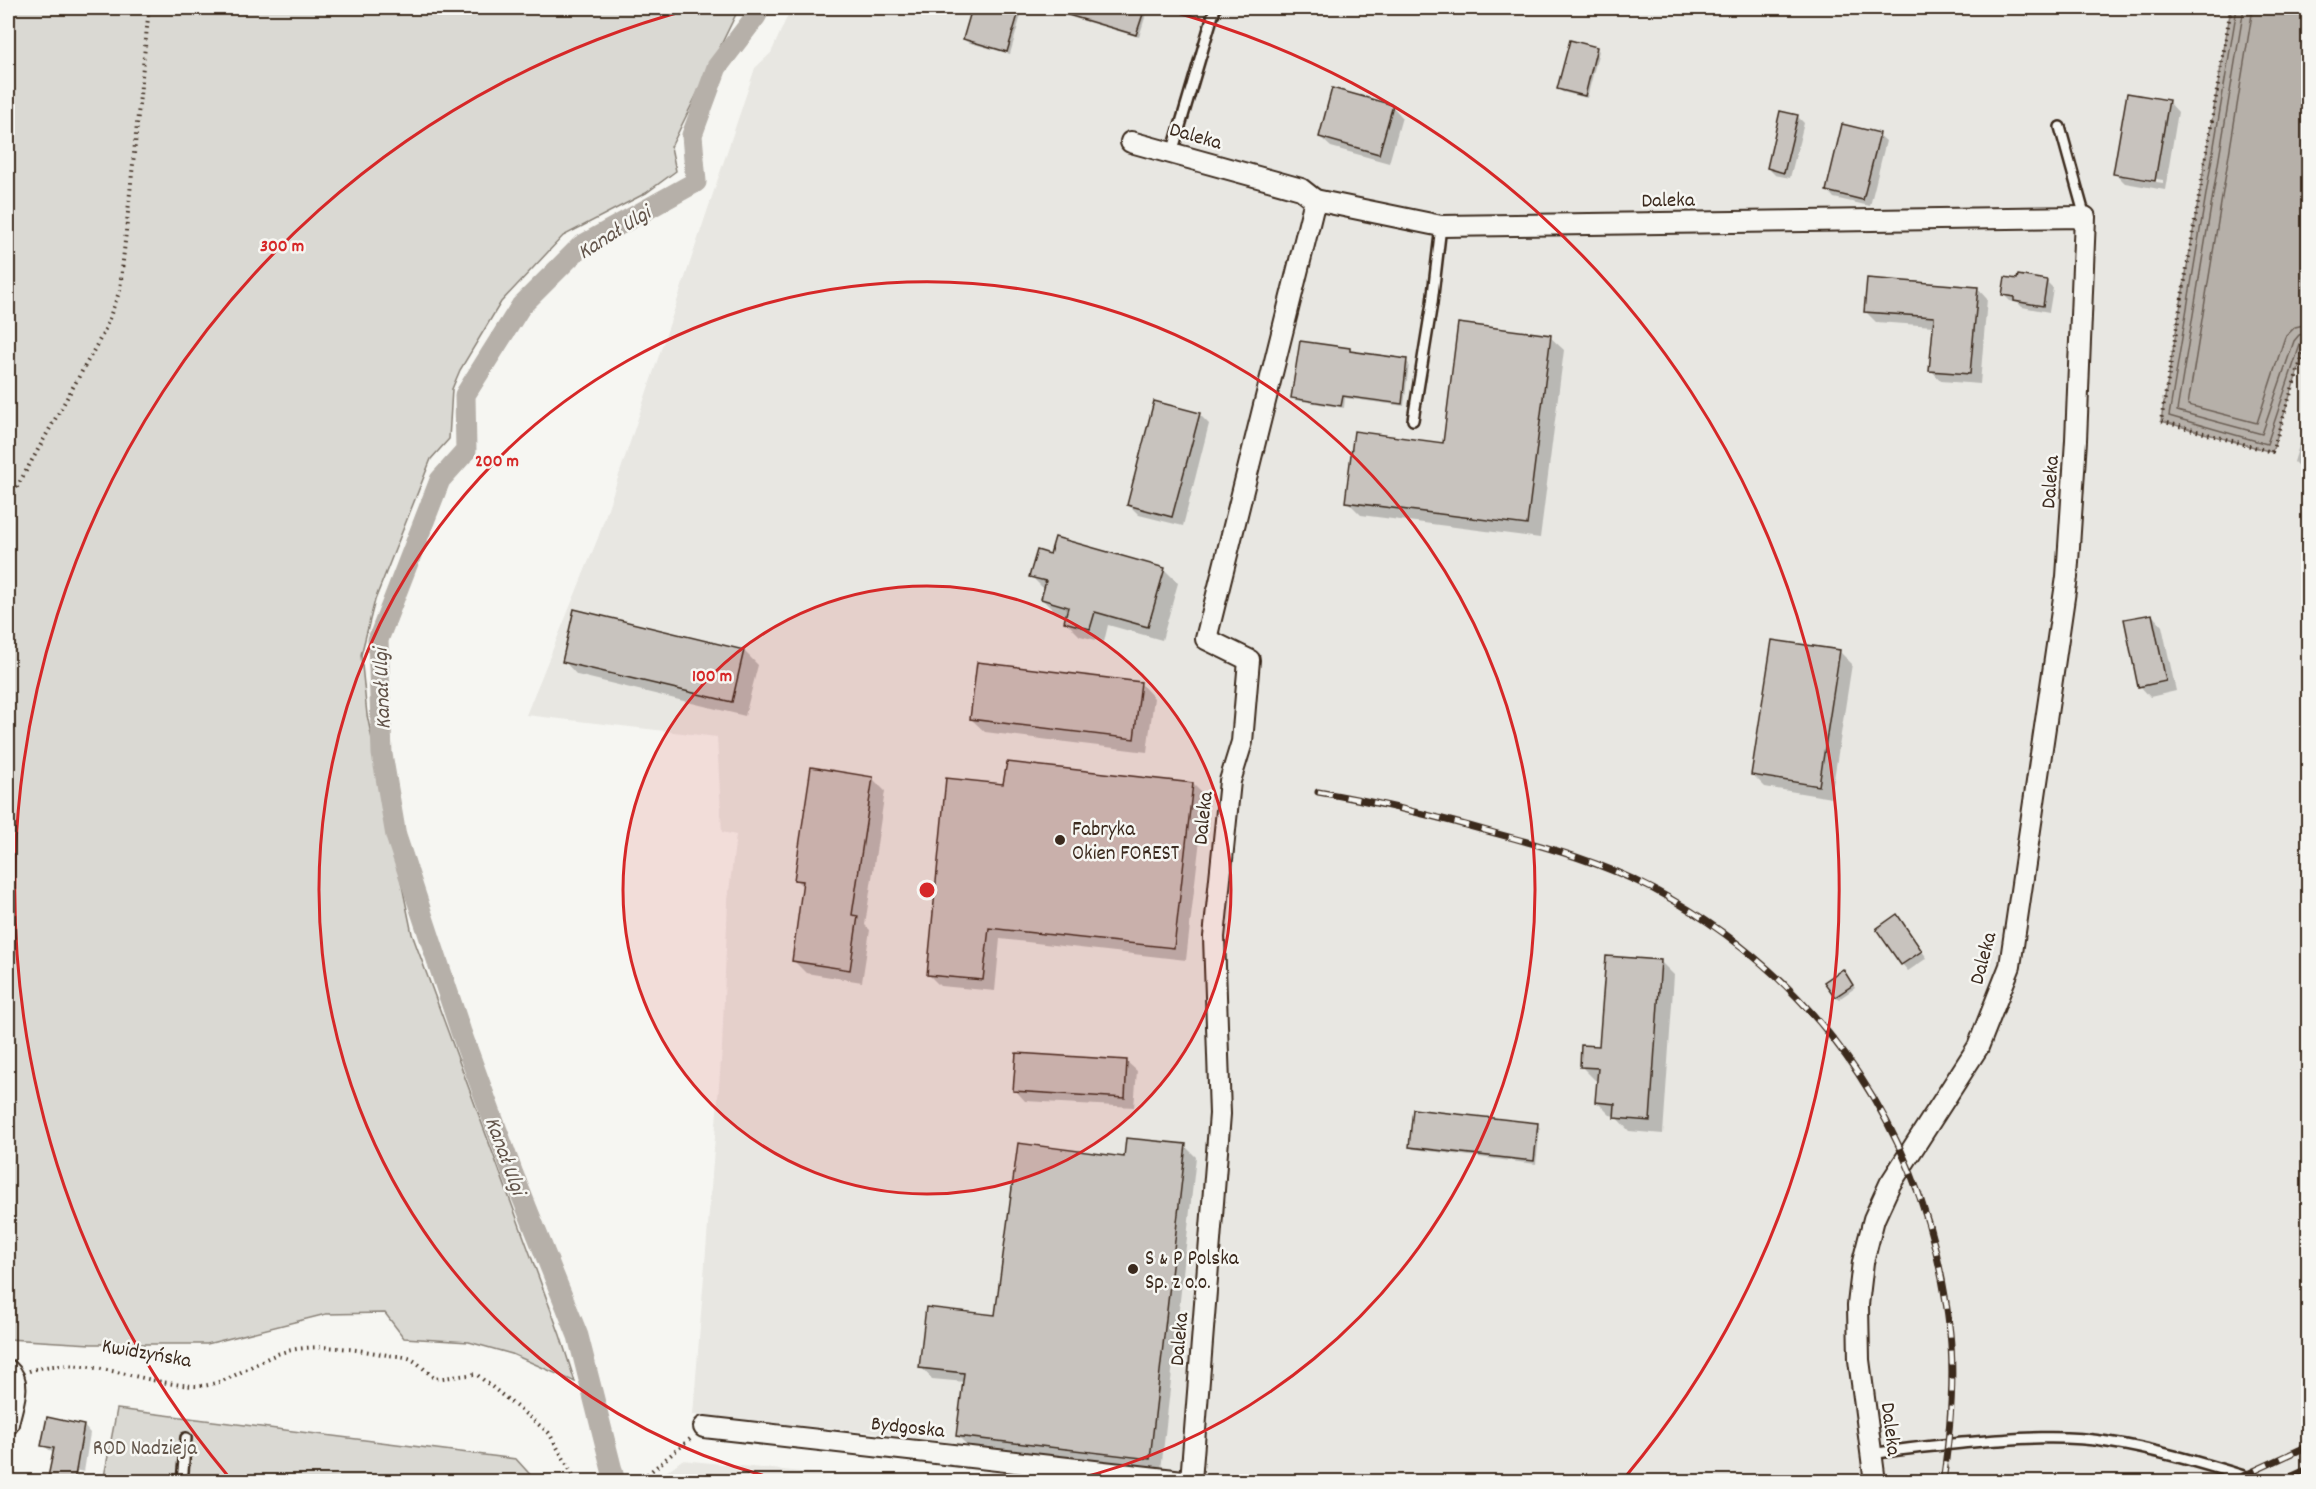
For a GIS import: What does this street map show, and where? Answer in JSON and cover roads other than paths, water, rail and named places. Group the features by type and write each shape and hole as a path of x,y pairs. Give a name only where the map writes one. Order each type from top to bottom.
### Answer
{"street":[{"name":"Daleka","path":"1131,142 1301,189 1315,200 1441,226 2085,217 2076,440 2067,577 2010,966 1978,1047 1890,1184 1874,1219 1863,1262 1857,1305 1859,1360 1875,1482"},
{"name":"Daleka","path":"1191,1481 1220,1114 1214,937 1230,781 1242,742 1248,660 1206,639 1315,200"},
{"path":"8,1424 16,1384 11,1373"},
{"name":"Bydgoska","path":"704,1427 1191,1481"}],"lane":[{"path":"1172,153 1215,8"},
{"path":"2060,127 2085,217"},
{"path":"1413,420 1432,303 1441,226"},
{"path":"1871,1454 1919,1446 1998,1439 2064,1437 2130,1446 2264,1482"},
{"path":"182,1482 186,1438"}],"water":[{"path":"2231,8 2308,8 2308,339 2272,452 2161,421"}],"waterway":[{"name":"Kanał Ulgi","path":"615,1482 578,1336 513,1174 461,1032 396,836 382,754 378,640 440,480 466,451 465,395 521,306 581,246 696,182 692,135 717,67 760,8"}],"railway":[{"path":"1318,792 1408,810 1518,839 1577,857 1635,880 1714,926 1769,970 1817,1019 1858,1074 1892,1133 1919,1196 1939,1263 1950,1333 1952,1370 1950,1426 1943,1482"},
{"path":"2230,1482 2308,1446"},
{"path":"2279,1482 2308,1469"}],"place":[{"name":"Fabryka Okien FOREST","path":"1060,840"},
{"name":"S & P Polska Sp. z o.o.","path":"1133,1269"}],"park label":[{"name":"ROD Nadzieja","path":"145,1447"}]}
